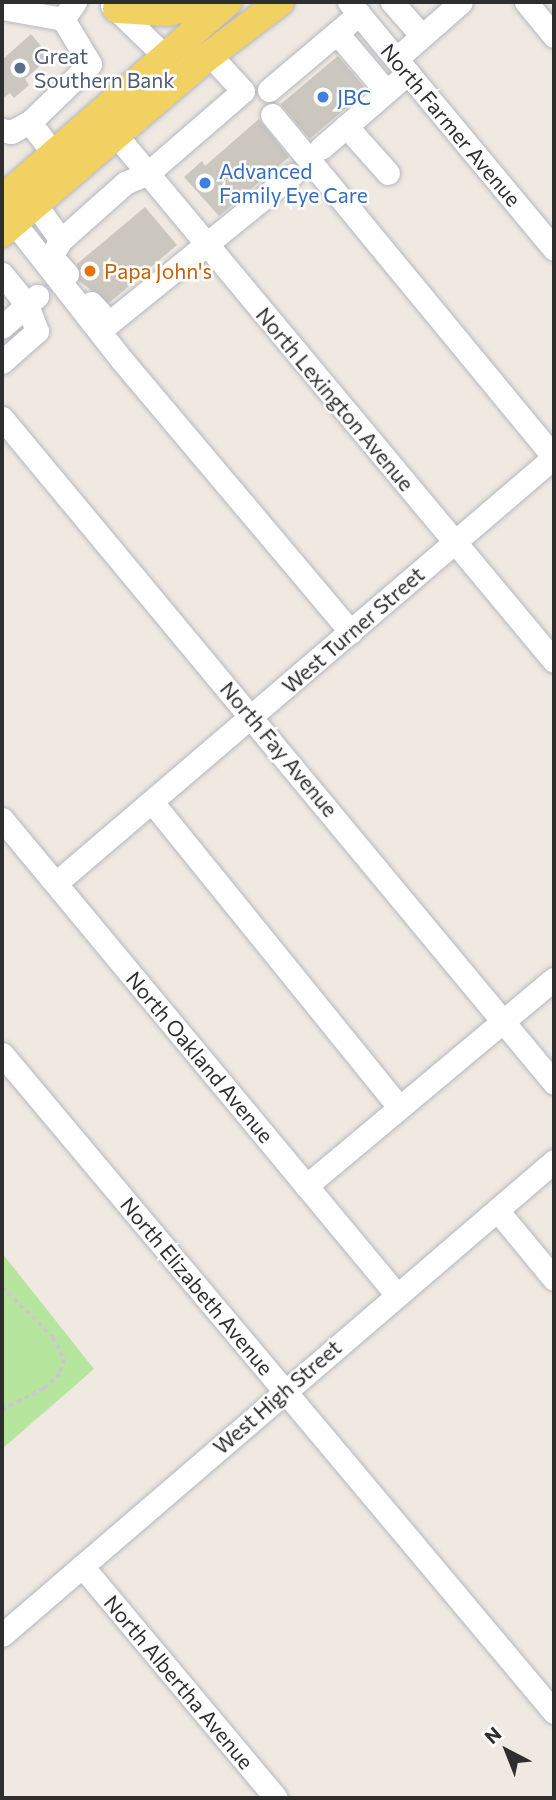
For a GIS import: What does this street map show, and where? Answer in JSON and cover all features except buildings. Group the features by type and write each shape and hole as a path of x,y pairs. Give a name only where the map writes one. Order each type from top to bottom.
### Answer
{"main road":[{"path":"112,5 167,12 214,2"},
{"path":"2,199 228,2"},
{"path":"12,234 35,204 210,55 279,2"}],"street":[{"path":"392,2 422,36"},
{"path":"321,148 386,91 422,36 461,2"},
{"path":"526,2 554,36"},
{"path":"112,5 185,76"},
{"path":"2,8 69,10 90,64 30,122 11,132 2,130"},
{"path":"269,90 337,33 354,8"},
{"name":"North Farmer Avenue","path":"354,8 554,249"},
{"path":"337,33 386,91"},
{"path":"210,55 243,91 148,173 125,183 61,240 51,256 109,323 207,247 292,176"},
{"path":"272,115 554,457"},
{"path":"30,122 53,153"},
{"path":"346,126 388,173"},
{"name":"North Lexington Avenue","path":"116,135 554,661"},
{"path":"35,204 61,240"},
{"path":"12,234 351,632"},
{"path":"2,261 10,260 39,294 2,327"},
{"path":"2,274 27,305 37,331 2,362"},
{"name":"North Fay Avenue","path":"2,418 253,717 554,1083"},
{"name":"West Turner Street","path":"56,883 554,457"},
{"path":"152,802 399,1107"},
{"name":"North Oakland Avenue","path":"2,819 397,1295"},
{"path":"306,1186 554,979"},
{"name":"North Elizabeth Avenue","path":"2,1054 554,1712"},
{"name":"West High Street","path":"2,1635 284,1390 554,1161"},
{"path":"497,1210 554,1279"},
{"name":"North Albertha Avenue","path":"82,1566 276,1798"}],"path":[{"path":"2,1286 53,1337 64,1359 60,1374 44,1389 2,1410"}],"green space":[{"path":"2,1253 94,1369 2,1449"}],"place":[{"name":"Great Southern Bank","path":"20,68"},
{"name":"JBC","path":"323,97"},
{"name":"Advanced Family Eye Care","path":"205,183"},
{"name":"Papa John's","path":"90,271"}]}
